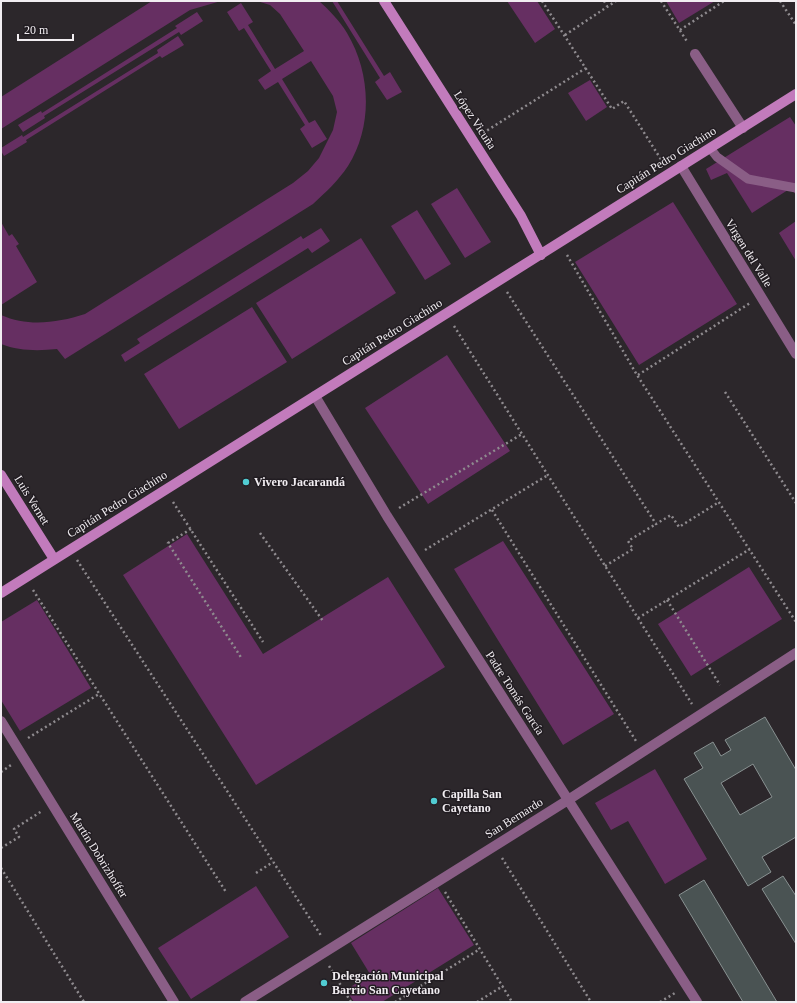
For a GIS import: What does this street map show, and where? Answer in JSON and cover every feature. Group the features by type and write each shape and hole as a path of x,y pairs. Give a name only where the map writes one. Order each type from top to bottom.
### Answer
{"street":[{"name":"López Vicuña","path":"384,1 521,216 540,255"},
{"path":"694,54 743,128"},
{"name":"Capitán Pedro Giachino","path":"1,592 796,94"},
{"name":"Virgen del Valle","path":"681,166 796,354"},
{"name":"Padre Tomás García","path":"315,396 386,516 697,1002"},
{"name":"Luis Vernet","path":"1,474 54,559"},
{"name":"San Bernardo","path":"245,1002 568,800 796,654"},
{"name":"Martín Dobrizhoffer","path":"1,721 174,1002"}],"lane":[{"path":"710,148 717,156 748,179 796,188"}],"path":[{"path":"542,1 612,109 624,101 670,173"},
{"path":"604,1 607,6"},
{"path":"565,35 616,1"},
{"path":"661,1 680,30 724,1"},
{"path":"780,1 796,25"},
{"path":"473,140 586,68"},
{"path":"559,243 638,375 796,622"},
{"path":"499,280 656,524"},
{"path":"638,375 760,297"},
{"path":"447,313 699,716"},
{"path":"725,392 796,504"},
{"path":"386,516 522,434"},
{"path":"413,557 548,476"},
{"path":"165,490 263,642"},
{"path":"605,566 633,549 628,541 671,515 679,527 719,502"},
{"path":"492,510 643,752"},
{"path":"191,529 168,544 242,659"},
{"path":"260,533 322,621"},
{"path":"70,549 273,862 326,952 351,1002"},
{"path":"638,618 750,549"},
{"path":"25,577 226,892"},
{"path":"667,600 728,697"},
{"path":"16,746 99,694"},
{"path":"1,848 19,837 14,829 52,805"},
{"path":"494,846 591,1002"},
{"path":"256,873 273,862"},
{"path":"1,868 84,1002"},
{"path":"439,881 512,1002"},
{"path":"395,1002 480,949"},
{"path":"477,1002 502,986"}],"shaded area":[{"path":"152,1 221,1 190,10 1,129 1,97"},
{"path":"257,1 319,1 341,24 347,33 361,65 366,100 362,134 348,166 332,186 313,204 65,359 57,349 29,350 1,344 1,315 22,321 43,322 64,320 85,314 293,183 308,171 319,158 333,130 337,112 333,96 311,61 282,79 309,123 315,120 327,139 312,148 300,129 305,125 278,82 265,90 258,80 271,71 244,28 239,31 227,12 241,3 253,22 248,25 275,69 304,51 280,14 270,5"},
{"path":"332,1 337,1 384,76 390,72 402,92 387,100 375,82 380,78"},
{"path":"507,1 537,1 555,29 535,43"},
{"path":"666,1 715,1 679,23"},
{"path":"197,12 203,21 181,35 179,32 44,116 45,118 23,132 18,125 41,111 42,113 177,28 175,26"},
{"path":"178,36 184,45 162,58 160,56 26,140 27,142 4,156 1,148 22,135 23,137 158,53 157,50"},
{"path":"590,80 607,107 586,121 568,93"},
{"path":"790,117 796,126 796,195 791,188 752,213 727,173 711,180 706,169"},
{"path":"457,188 491,242 465,258 431,204"},
{"path":"673,202 737,304 639,365 575,262"},
{"path":"417,210 451,264 425,280 391,226"},
{"path":"796,221 796,261 779,233"},
{"path":"1,222 9,236 12,234 19,244 16,246 37,282 1,305"},
{"path":"321,228 330,241 312,253 308,248 125,362 121,355 140,343 137,339 301,236 303,239"},
{"path":"361,238 396,293 292,359 256,303"},
{"path":"252,307 287,362 179,429 144,374"},
{"path":"447,355 510,451 428,504 365,408"},
{"path":"187,534 263,654 388,577 445,667 256,785 123,575"},
{"path":"503,541 614,714 563,745 454,569"},
{"path":"749,567 782,619 691,676 658,624"},
{"path":"37,600 91,688 20,731 1,700 1,622"},
{"path":"655,769 707,859 665,884 628,821 611,830 595,803"},
{"path":"256,886 289,937 191,999 158,948"},
{"path":"438,888 474,945 382,1002 354,1002 346,990 370,974 351,943"}],"building":[{"path":"765,717 796,770 796,837 762,857 771,872 748,886 684,779 703,768 694,753 713,742 721,756 731,750 725,740","holes":["753,764 772,797 740,815 721,783"]},
{"path":"783,876 796,896 796,944 762,889"},
{"path":"704,880 777,1002 743,1002 679,895"}],"place":[{"name":"Vivero Jacarandá","path":"246,482"},
{"name":"Capilla San Cayetano","path":"434,801"},
{"name":"Delegación Municipal Barrio San Cayetano","path":"324,983"}]}
